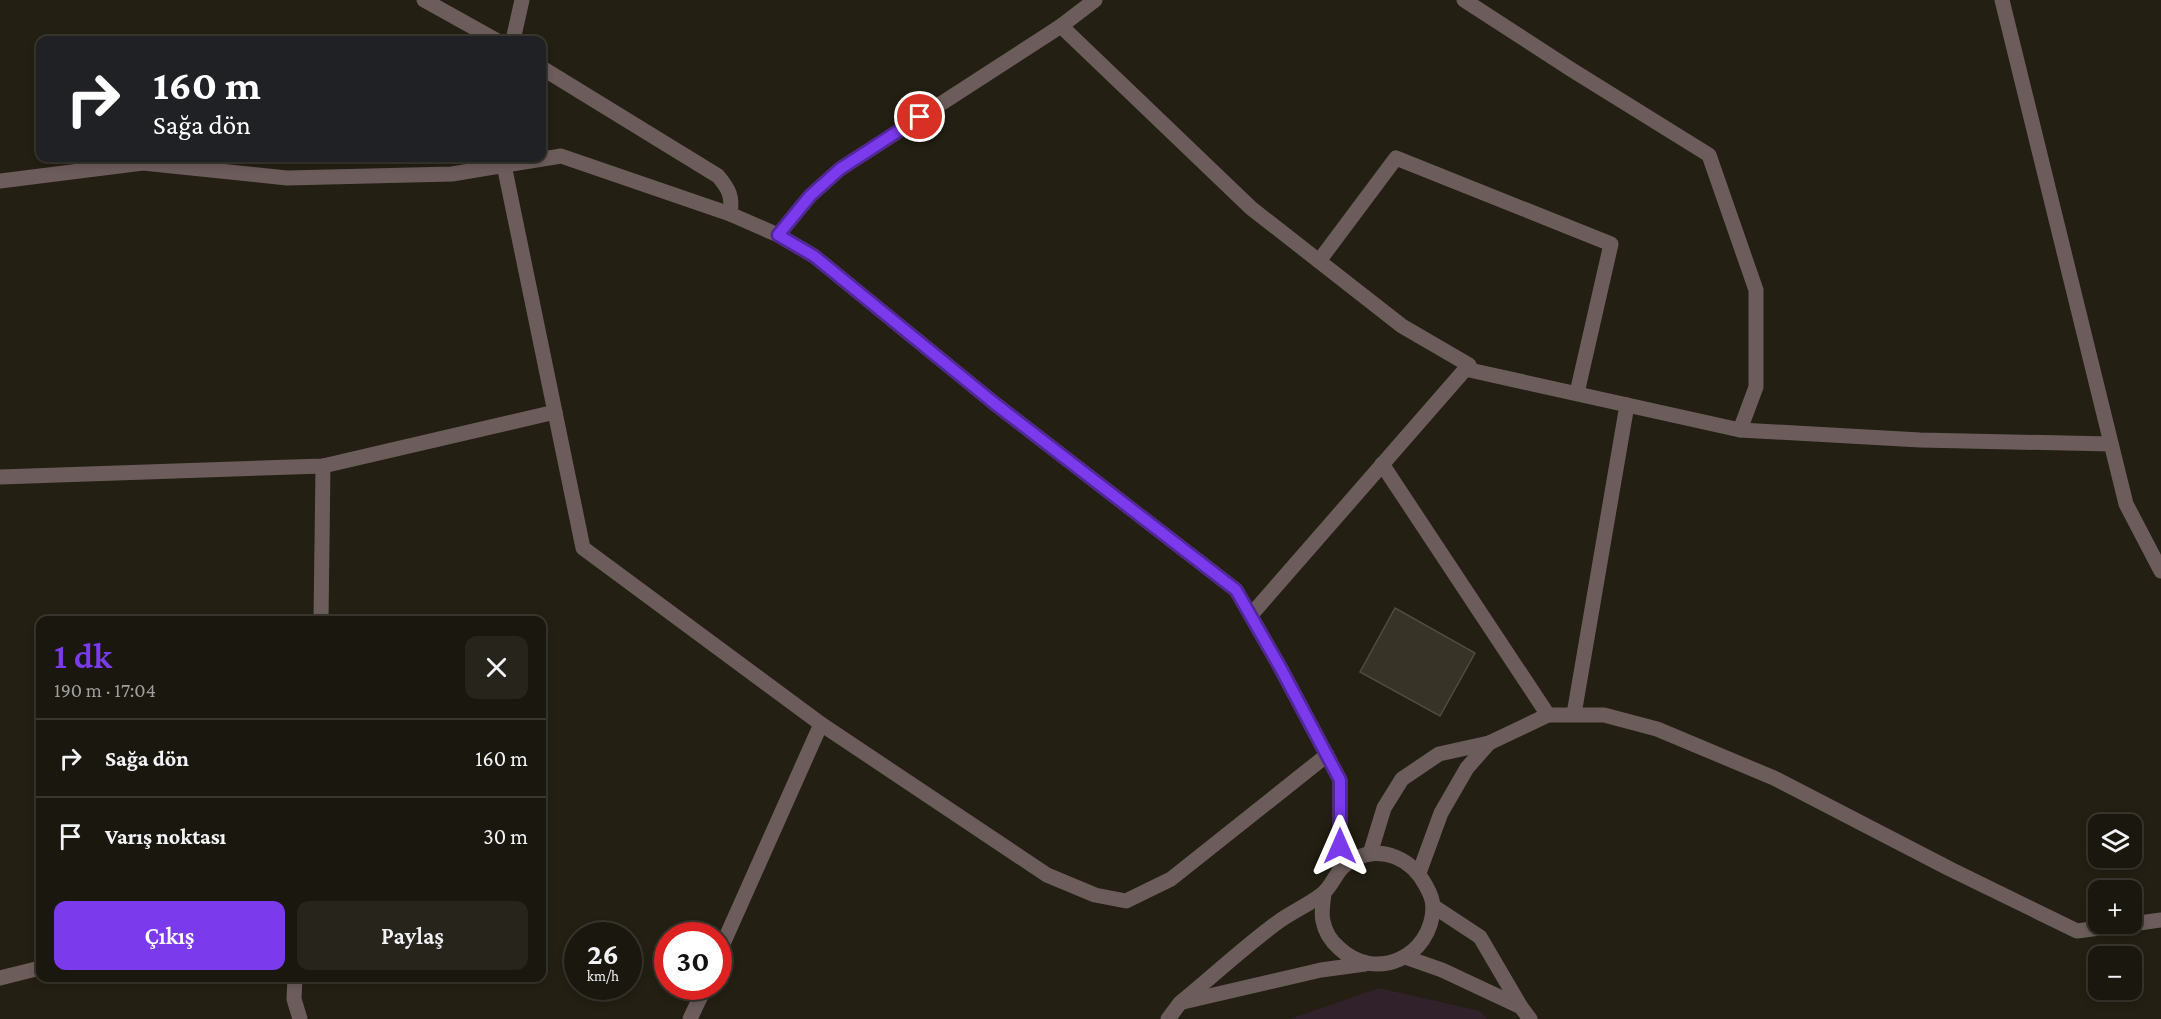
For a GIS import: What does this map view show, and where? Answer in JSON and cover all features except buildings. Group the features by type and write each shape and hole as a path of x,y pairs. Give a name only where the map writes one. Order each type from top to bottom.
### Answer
{"street":[{"path":"424,0 489,36"},
{"path":"514,36 522,0"},
{"path":"778,235 810,196 840,169 1061,26 1095,0"},
{"path":"1464,0 1709,155 1756,290 1756,387 1740,430"},
{"path":"2002,0 2126,504 2161,571"},
{"path":"1061,26 1251,208 1402,326 1469,365 1251,615"},
{"path":"546,70 718,176 728,188 732,201 730,214"},
{"path":"546,158 561,156 730,214 778,235 814,256 994,403 1236,590 1340,780 1340,867 1324,894 1280,921 1180,1003 1168,1019"},
{"path":"1319,261 1396,158 1611,244 1577,393"},
{"path":"0,181 143,163 287,178 452,174 523,162"},
{"path":"504,165 583,548 820,724 1047,875 1095,895 1126,901 1171,879 1327,755"},
{"path":"1465,369 1740,430 1920,440 2111,444"},
{"path":"1574,714 1627,405"},
{"path":"0,477 323,466 555,411"},
{"path":"1382,464 1548,715"},
{"path":"321,616 323,466"},
{"path":"1370,854 1384,808 1402,779 1439,754 1489,743 1548,715 1604,715 1658,729 1774,778 2077,932 2088,930"},
{"path":"732,924 820,724"},
{"path":"1419,873 1440,813 1467,768 1489,743"},
{"path":"1180,1003 1311,972 1365,964 1388,964 1406,957 1422,943 1431,922 1433,906 1431,896 1419,873 1399,858 1383,854 1370,854 1340,867"},
{"path":"1324,894 1323,921 1330,940 1348,957 1365,964"},
{"path":"1433,906 1480,937 1525,1013"},
{"path":"2142,923 2161,920"},
{"path":"1406,957 1442,970 1525,1013"},
{"path":"0,978 36,969"},
{"path":"295,982 294,999 300,1019"},
{"path":"690,1019 699,1000"}],"shaded area":[{"path":"1379,988 1480,1011 1487,1019 1290,1019"}],"route":[{"path":"920,117 840,169 810,196 778,235 814,256 994,403 1236,590 1340,780 1340,846"}]}
